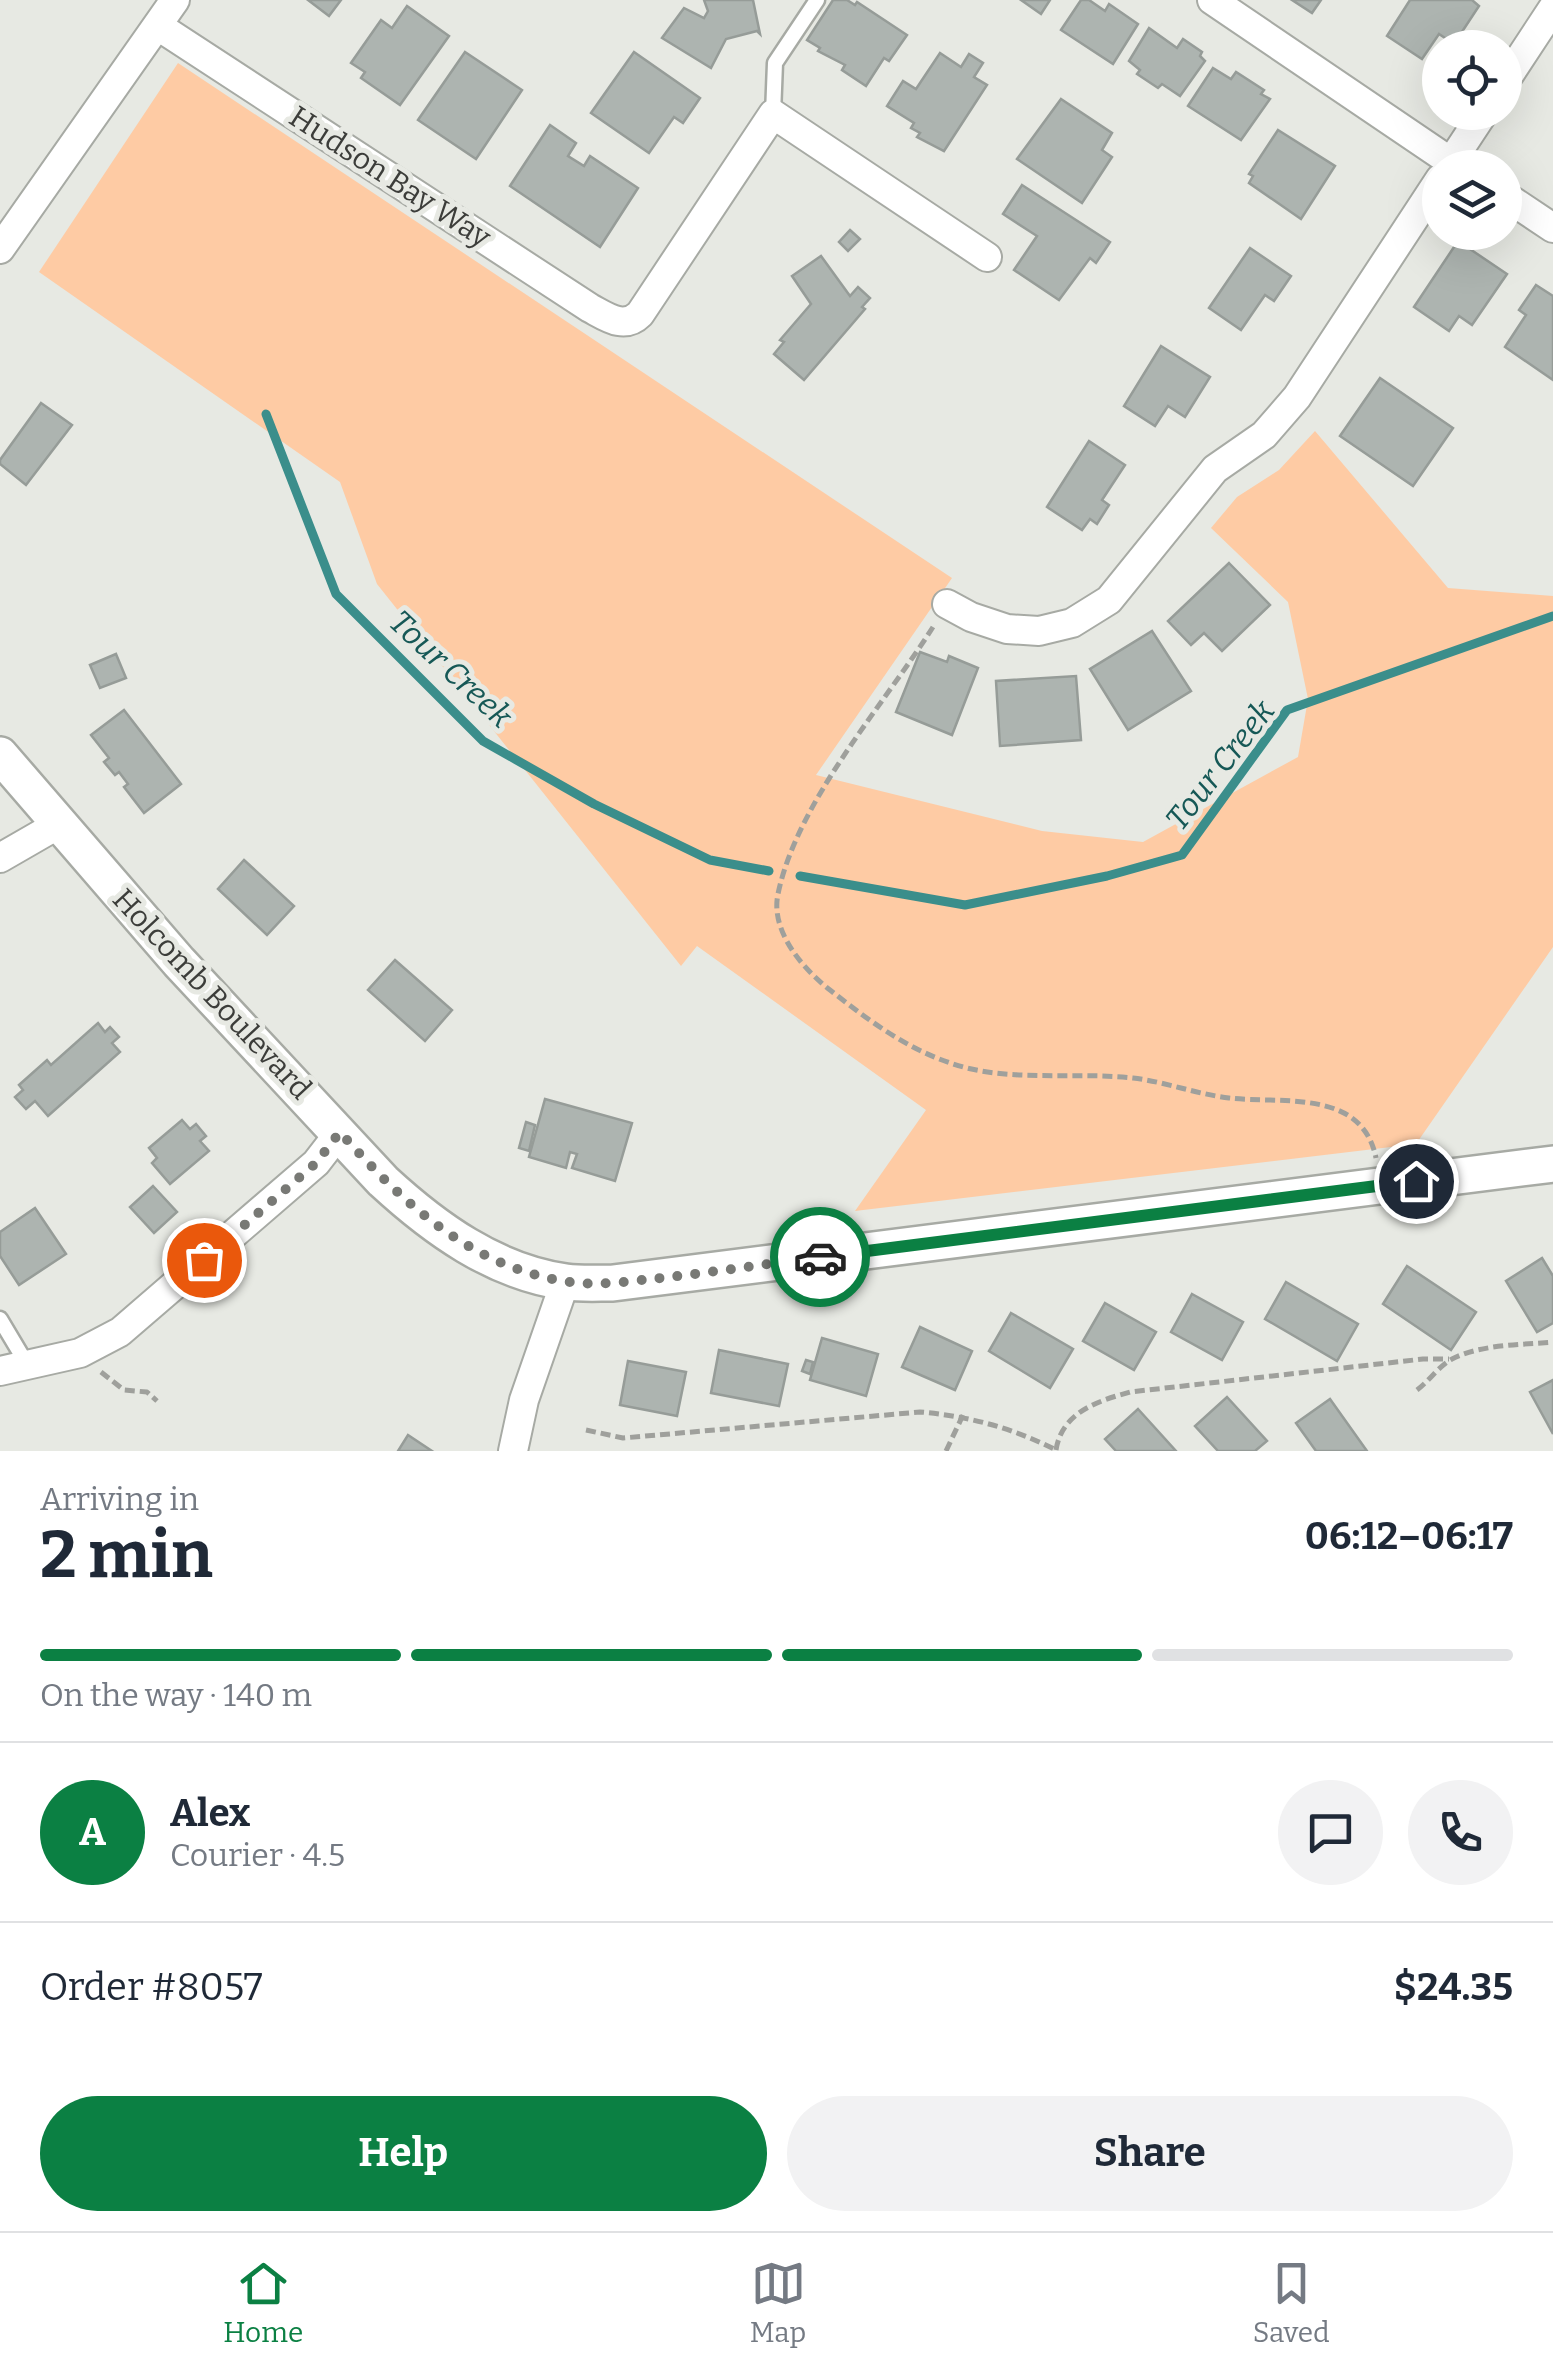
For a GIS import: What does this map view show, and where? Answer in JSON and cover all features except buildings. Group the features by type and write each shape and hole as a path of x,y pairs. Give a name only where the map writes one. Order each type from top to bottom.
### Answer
{"street":[{"path":"0,249 174,0"},
{"path":"1212,0 1423,150"},
{"path":"1522,55 1553,8"},
{"name":"Hudson Bay Way","path":"158,26 590,308 624,324 640,314 772,114"},
{"path":"772,114 987,257"},
{"path":"1522,207 1553,228"},
{"path":"947,604 1007,629 1039,631 1072,623 1109,600 1215,469 1264,435 1297,397 1422,211"},
{"name":"Holcomb Boulevard","path":"0,755 179,962 396,1193 458,1241 509,1266 566,1282 663,1278 1553,1164"},
{"path":"0,858 59,824"},
{"path":"0,1370 80,1353 120,1332 316,1163 340,1132"},
{"path":"514,1451 524,1400 566,1282"}],"lane":[{"path":"772,114 776,64 816,0"},
{"path":"0,1319 28,1366"}],"path":[{"path":"947,604 901,678 851,746 800,834 777,898 779,922 794,953 816,980 891,1035 929,1057 971,1069 1012,1074 1130,1078 1164,1082 1204,1095 1311,1102 1346,1114 1364,1128 1373,1145 1381,1185"},
{"path":"586,1430 623,1438 920,1412 963,1415 1033,1438 1056,1450 1071,1420 1094,1403 1130,1392 1450,1359 1481,1350 1553,1342"},
{"path":"80,1353 124,1390 147,1392 157,1401"},
{"path":"1417,1390 1450,1359"},
{"path":"946,1451 963,1415"}],"shaded area":[{"path":"178,63 952,578 816,775 1042,831 1143,842 1298,757 1308,699 1288,602 1211,528 1237,497 1279,470 1315,431 1448,588 1553,596 1553,947 1416,1144 855,1211 926,1110 697,946 681,966 377,584 340,482 39,272"}],"waterway":[{"name":"Tour Creek","path":"266,414 336,594 483,741 594,804 710,860 769,871"},
{"name":"Tour Creek","path":"800,876 965,905 1107,876 1182,855 1287,710 1553,616"}],"way so far":[{"path":"204,1260 316,1163 340,1132 383,1180 434,1224 479,1252 532,1274 566,1282 613,1283 820,1257"}],"route":[{"path":"820,1257 1416,1181"}]}
